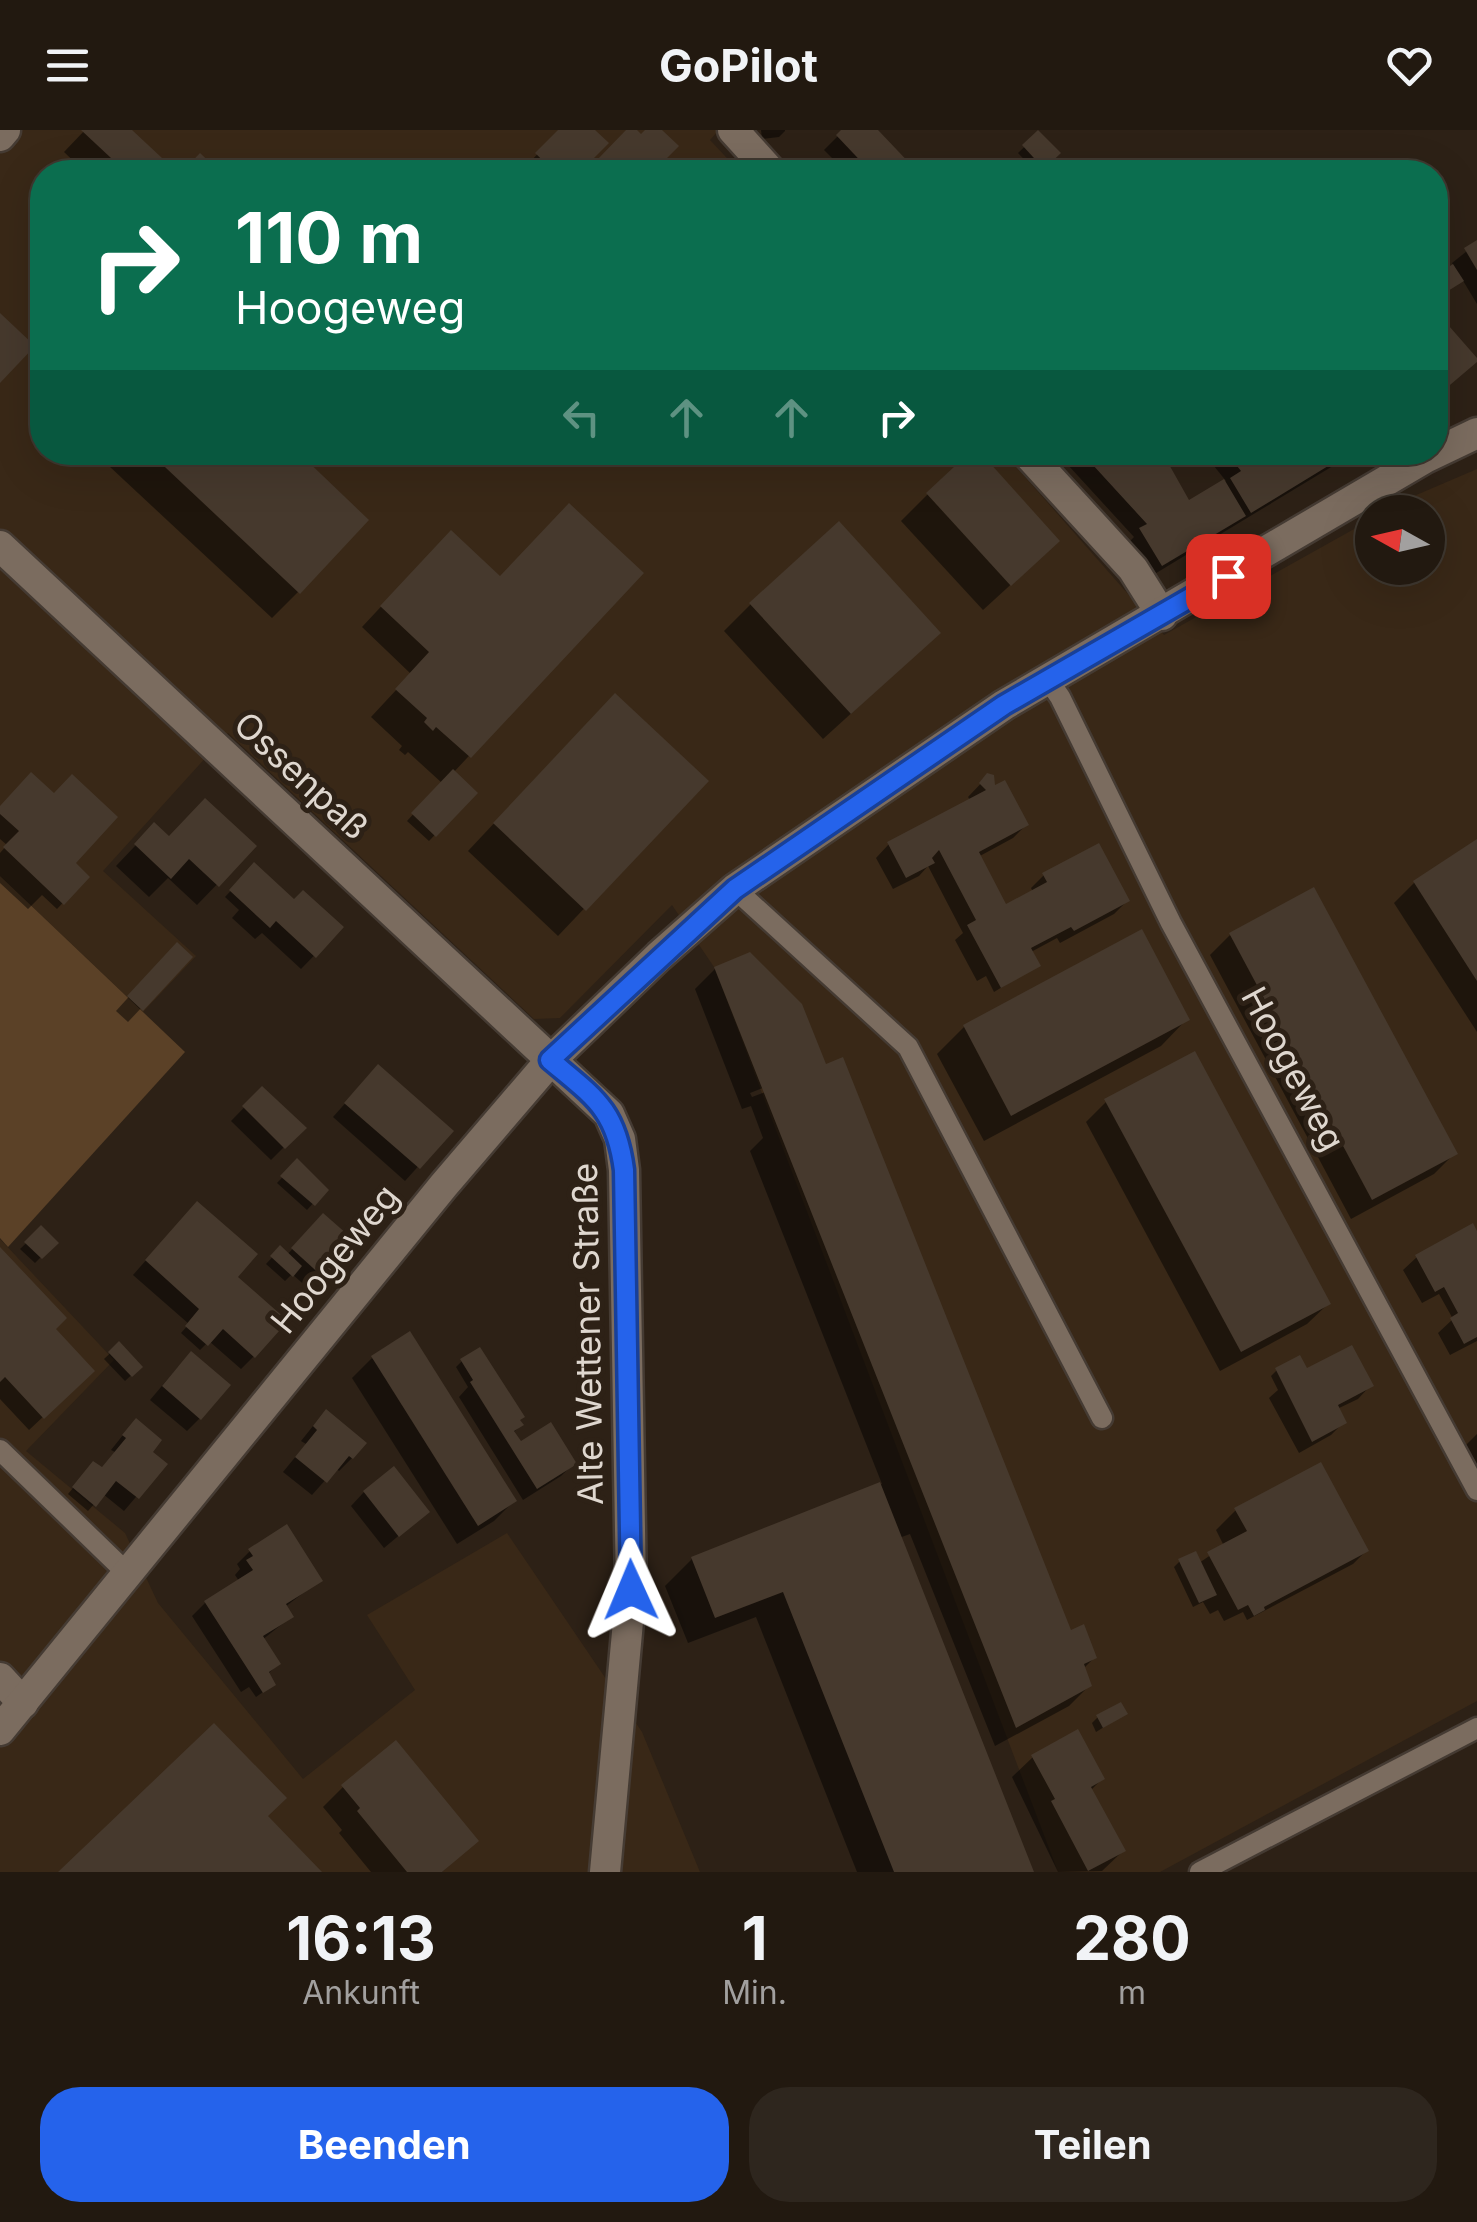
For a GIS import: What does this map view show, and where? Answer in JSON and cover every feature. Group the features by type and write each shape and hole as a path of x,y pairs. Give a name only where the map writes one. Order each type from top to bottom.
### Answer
{"street":[{"path":"0,136 5,130"},
{"path":"732,130 760,160"},
{"name":"Hoogeweg","path":"1448,447 1477,433"},
{"path":"1038,465 1132,569 1162,615"},
{"name":"Hoogeweg","path":"0,1730 550,1060 735,889 1004,705 1413,465"},
{"name":"Ossenpaß","path":"0,546 550,1060"},
{"name":"Alte Wettener Straße","path":"550,1060 608,1114 620,1139 624,1170 631,1590 605,1872"},
{"path":"0,1678 23,1703"}],"lane":[{"name":"Hoogeweg","path":"1048,680 1171,922 1477,1490"},
{"path":"735,889 908,1047 1102,1418"},
{"path":"0,1450 128,1574"},
{"path":"1200,1872 1477,1728"}],"shaded area":[{"path":"0,130 719,130 710,140 729,160 30,160 30,465 1015,465 1164,635 1355,528 1355,585 1445,585 1445,495 1416,495 1477,469 1477,1701 1160,1872 1058,1872 714,967 672,905 560,1018 534,1019 228,733 103,871 196,956 143,1012 0,876"},
{"path":"0,876 185,1052 8,1247 0,1238"},
{"path":"0,1239 114,1360 26,1451 125,1533 158,1603 303,1779 415,1690 367,1615 507,1533 642,1732 700,1872 0,1872"}],"building":[{"path":"81,130 132,130 164,160 113,160"},
{"path":"558,130 595,130 609,143 592,160 542,160 535,153"},
{"path":"626,130 641,134 645,130 662,130 679,146 667,160 597,160"},
{"path":"841,130 878,130 906,160 860,160 836,135"},
{"path":"1038,130 1061,153 1054,160 1036,160 1022,145"},
{"path":"1477,240 1477,270 1464,248"},
{"path":"1453,264 1464,281 1448,291 1448,267"},
{"path":"0,313 30,341 30,351 0,383"},
{"path":"1448,327 1477,362 1448,387"},
{"path":"163,465 312,465 369,520 300,594"},
{"path":"956,465 992,465 1060,541 1011,586 926,493"},
{"path":"1093,465 1169,465 1189,500 1224,479 1246,516 1162,566 1139,528 1147,524"},
{"path":"1236,465 1330,465 1251,513 1230,478 1241,471"},
{"path":"569,503 644,573 471,758 436,727 433,731 424,722 427,718 395,689 429,652 380,606 451,530 500,576"},
{"path":"839,521 941,633 851,714 749,603"},
{"path":"615,693 709,781 586,911 493,823"},
{"path":"453,769 478,793 436,837 411,813"},
{"path":"31,772 54,793 72,774 118,817 76,863 90,877 64,905 3,847 19,831 0,814 0,806"},
{"path":"987,773 994,775 995,785 1005,780 1029,825 979,852 1006,904 1047,882 1042,873 1099,843 1130,901 1074,931 1071,927 1031,948 1041,966 1001,988 967,925 976,920 939,850 932,858 935,863 906,878 887,842 986,790 979,783"},
{"path":"205,798 257,846 219,887 189,859 171,879 134,844 154,822 169,836"},
{"path":"1477,839 1477,981 1413,881"},
{"path":"254,862 294,899 303,890 344,927 316,958 276,921 270,928 229,890"},
{"path":"1314,887 1458,1154 1372,1200 1229,933"},
{"path":"1142,929 1190,1020 1011,1116 963,1025"},
{"path":"177,942 193,957 143,1011 127,996"},
{"path":"750,952 802,1004 826,1064 843,1057 1071,1630 1084,1624 1097,1658 1084,1664 1092,1686 1016,1728 714,967"},
{"path":"1195,1051 1331,1304 1241,1352 1104,1099"},
{"path":"378,1064 454,1131 420,1169 344,1103"},
{"path":"262,1086 307,1128 285,1149 242,1106"},
{"path":"297,1158 329,1190 315,1206 280,1176"},
{"path":"197,1201 258,1254 238,1277 288,1321 255,1358 223,1329 208,1346 185,1326 199,1309 145,1260"},
{"path":"323,1213 356,1242 324,1278 291,1248"},
{"path":"1473,1223 1477,1231 1477,1337 1464,1344 1450,1318 1458,1313 1444,1287 1435,1292 1415,1255"},
{"path":"41,1225 59,1243 42,1259 24,1242"},
{"path":"280,1245 302,1266 293,1277 270,1256"},
{"path":"0,1247 67,1318 56,1329 95,1371 44,1419 5,1377 0,1382"},
{"path":"410,1331 517,1501 478,1526 371,1356"},
{"path":"119,1341 143,1367 132,1377 108,1352"},
{"path":"1352,1345 1374,1386 1338,1405 1347,1423 1312,1442 1275,1368 1300,1355 1307,1368"},
{"path":"480,1347 525,1417 520,1420 524,1425 514,1431 521,1441 551,1422 577,1464 537,1489 470,1382 473,1380 460,1359"},
{"path":"191,1351 231,1385 201,1420 162,1386"},
{"path":"326,1409 367,1443 353,1459 349,1456 327,1483 295,1457 317,1430 313,1426"},
{"path":"136,1418 162,1440 153,1452 168,1464 139,1499 116,1481 96,1507 72,1487 93,1461 102,1467 126,1438 122,1435"},
{"path":"1321,1462 1369,1551 1254,1616 1248,1605 1238,1610 1207,1552 1247,1531 1234,1508"},
{"path":"394,1466 430,1512 399,1537 363,1491"},
{"path":"880,1482 1034,1872 894,1872 783,1592 715,1618 691,1557"},
{"path":"287,1524 323,1581 286,1604 294,1617 263,1636 281,1664 269,1672 276,1685 263,1693 204,1601 253,1570 246,1560 253,1556 248,1549"},
{"path":"1196,1551 1217,1595 1199,1603 1178,1559"},
{"path":"1121,1702 1128,1714 1103,1728 1096,1715"},
{"path":"214,1723 287,1798 268,1816 322,1872 58,1872"},
{"path":"1078,1729 1105,1779 1091,1787 1126,1851 1088,1871 1031,1755"},
{"path":"396,1740 479,1841 442,1872 407,1872 341,1785"}],"route":[{"path":"631,1590 624,1170 620,1139 595,1098 550,1060 735,889 1004,705 1228,576"}]}
